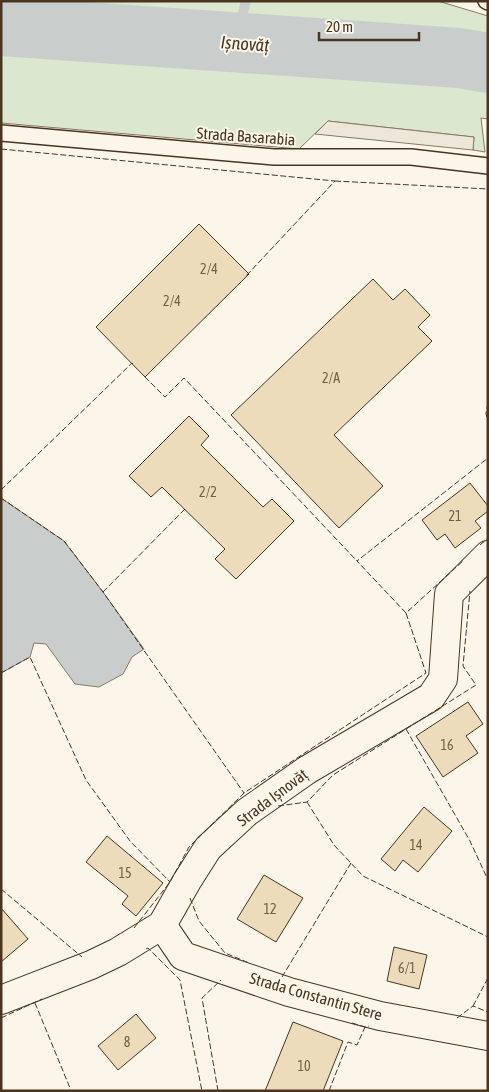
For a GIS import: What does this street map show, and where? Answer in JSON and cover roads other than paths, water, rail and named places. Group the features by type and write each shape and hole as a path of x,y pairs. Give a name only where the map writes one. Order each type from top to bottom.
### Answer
{"street":[{"name":"Strada Ișnovăț","path":"1,1000 91,965 118,952 162,924 208,848 247,812 307,770 430,697 443,679 449,594 488,555"},
{"name":"Strada Constantin Stere","path":"162,924 183,956 289,992 380,1016 488,1036"}],"lane":[{"name":"Strada Basarabia","path":"1,132 274,157 411,157 488,166"}],"waterway":[{"path":"235,43 246,1"},
{"name":"Ișnovăț","path":"1,26 459,58 488,63"}]}
